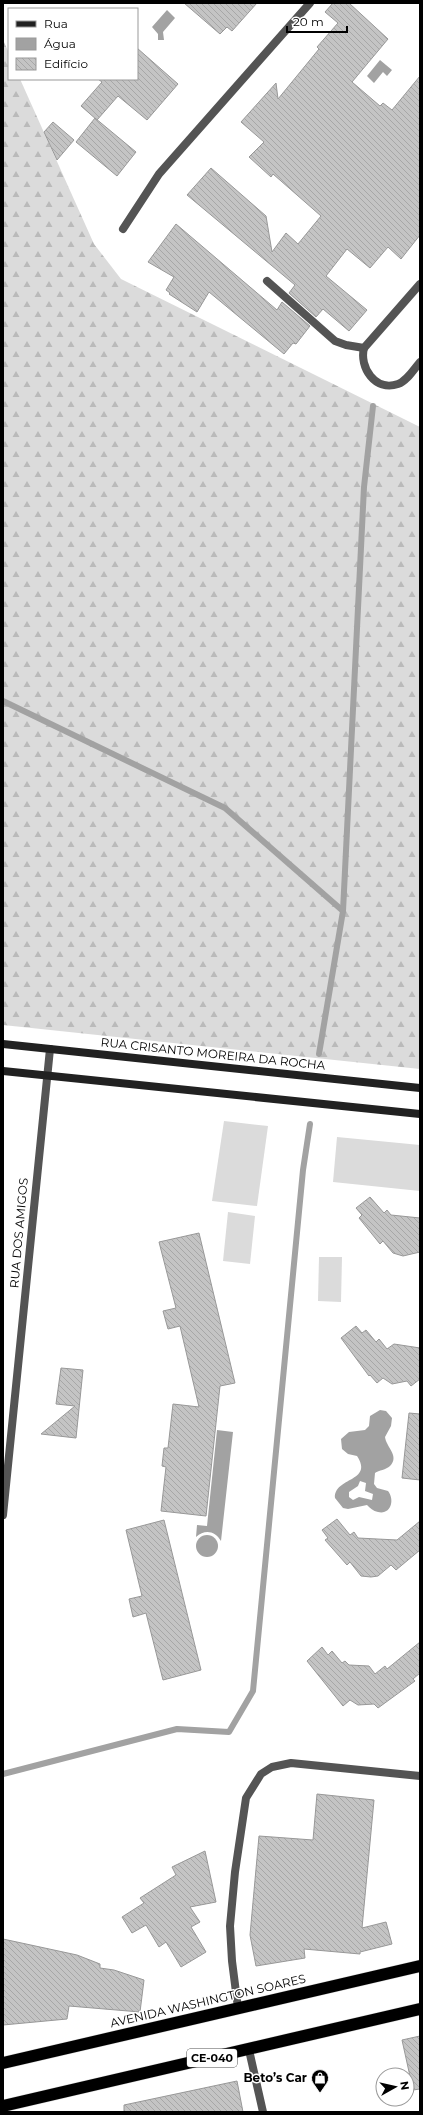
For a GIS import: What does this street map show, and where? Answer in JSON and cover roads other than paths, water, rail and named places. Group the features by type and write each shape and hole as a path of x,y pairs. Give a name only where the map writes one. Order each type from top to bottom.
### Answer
{"highway":[{"name":"AVENIDA WASHINGTON SOARES","path":"3,2063 420,1966"},
{"name":"CE-040","path":"3,2106 420,2009"}],"main road":[{"name":"RUA CRISANTO MOREIRA DA ROCHA","path":"3,1044 420,1088"},
{"path":"3,1070 420,1114"}],"street":[{"path":"123,229 159,174 310,3"},
{"path":"267,281 335,341 346,345 364,348"},
{"path":"420,284 364,348 363,354 368,372 374,380 386,385 397,384 404,381 420,362"},
{"name":"RUA DOS AMIGOS","path":"3,1515 50,1049"},
{"path":"238,2008 232,1961 230,1926 235,1872 246,1798 261,1774 272,1767 291,1763 420,1776"},
{"path":"249,2050 263,2112"}],"water":[{"path":"167,10 175,18 163,32 164,40 158,40 158,34 152,27"},
{"path":"380,60 392,70 387,76 383,72 374,83 367,76"},
{"path":"380,1410 386,1411 392,1418 391,1426 385,1437 394,1459 390,1466 375,1473 374,1484 377,1488 388,1491 391,1498 389,1509 382,1512 375,1511 367,1505 348,1509 343,1508 335,1498 336,1491 340,1486 361,1471 361,1464 357,1456 348,1454 342,1449 341,1439 349,1432 365,1430 369,1426 370,1416","holes":["360,1481 366,1483 365,1491 373,1494 372,1500 359,1497 353,1500 349,1497 349,1492 358,1486"]},
{"path":"217,1430 233,1432 221,1541 216,1535 210,1532 199,1534 196,1537 197,1525 207,1526"},
{"path":"207,1535 215,1538 218,1546 215,1554 207,1557 199,1554 196,1546 199,1538"}],"waterway":[{"path":"343,911 364,487 373,406"},
{"path":"3,701 225,808 343,911 319,1054"},
{"path":"3,1774 177,1729 229,1732 253,1691 303,1170 310,1124"}],"place":[{"name":"Beto’s Car","path":"320,2093"}]}
